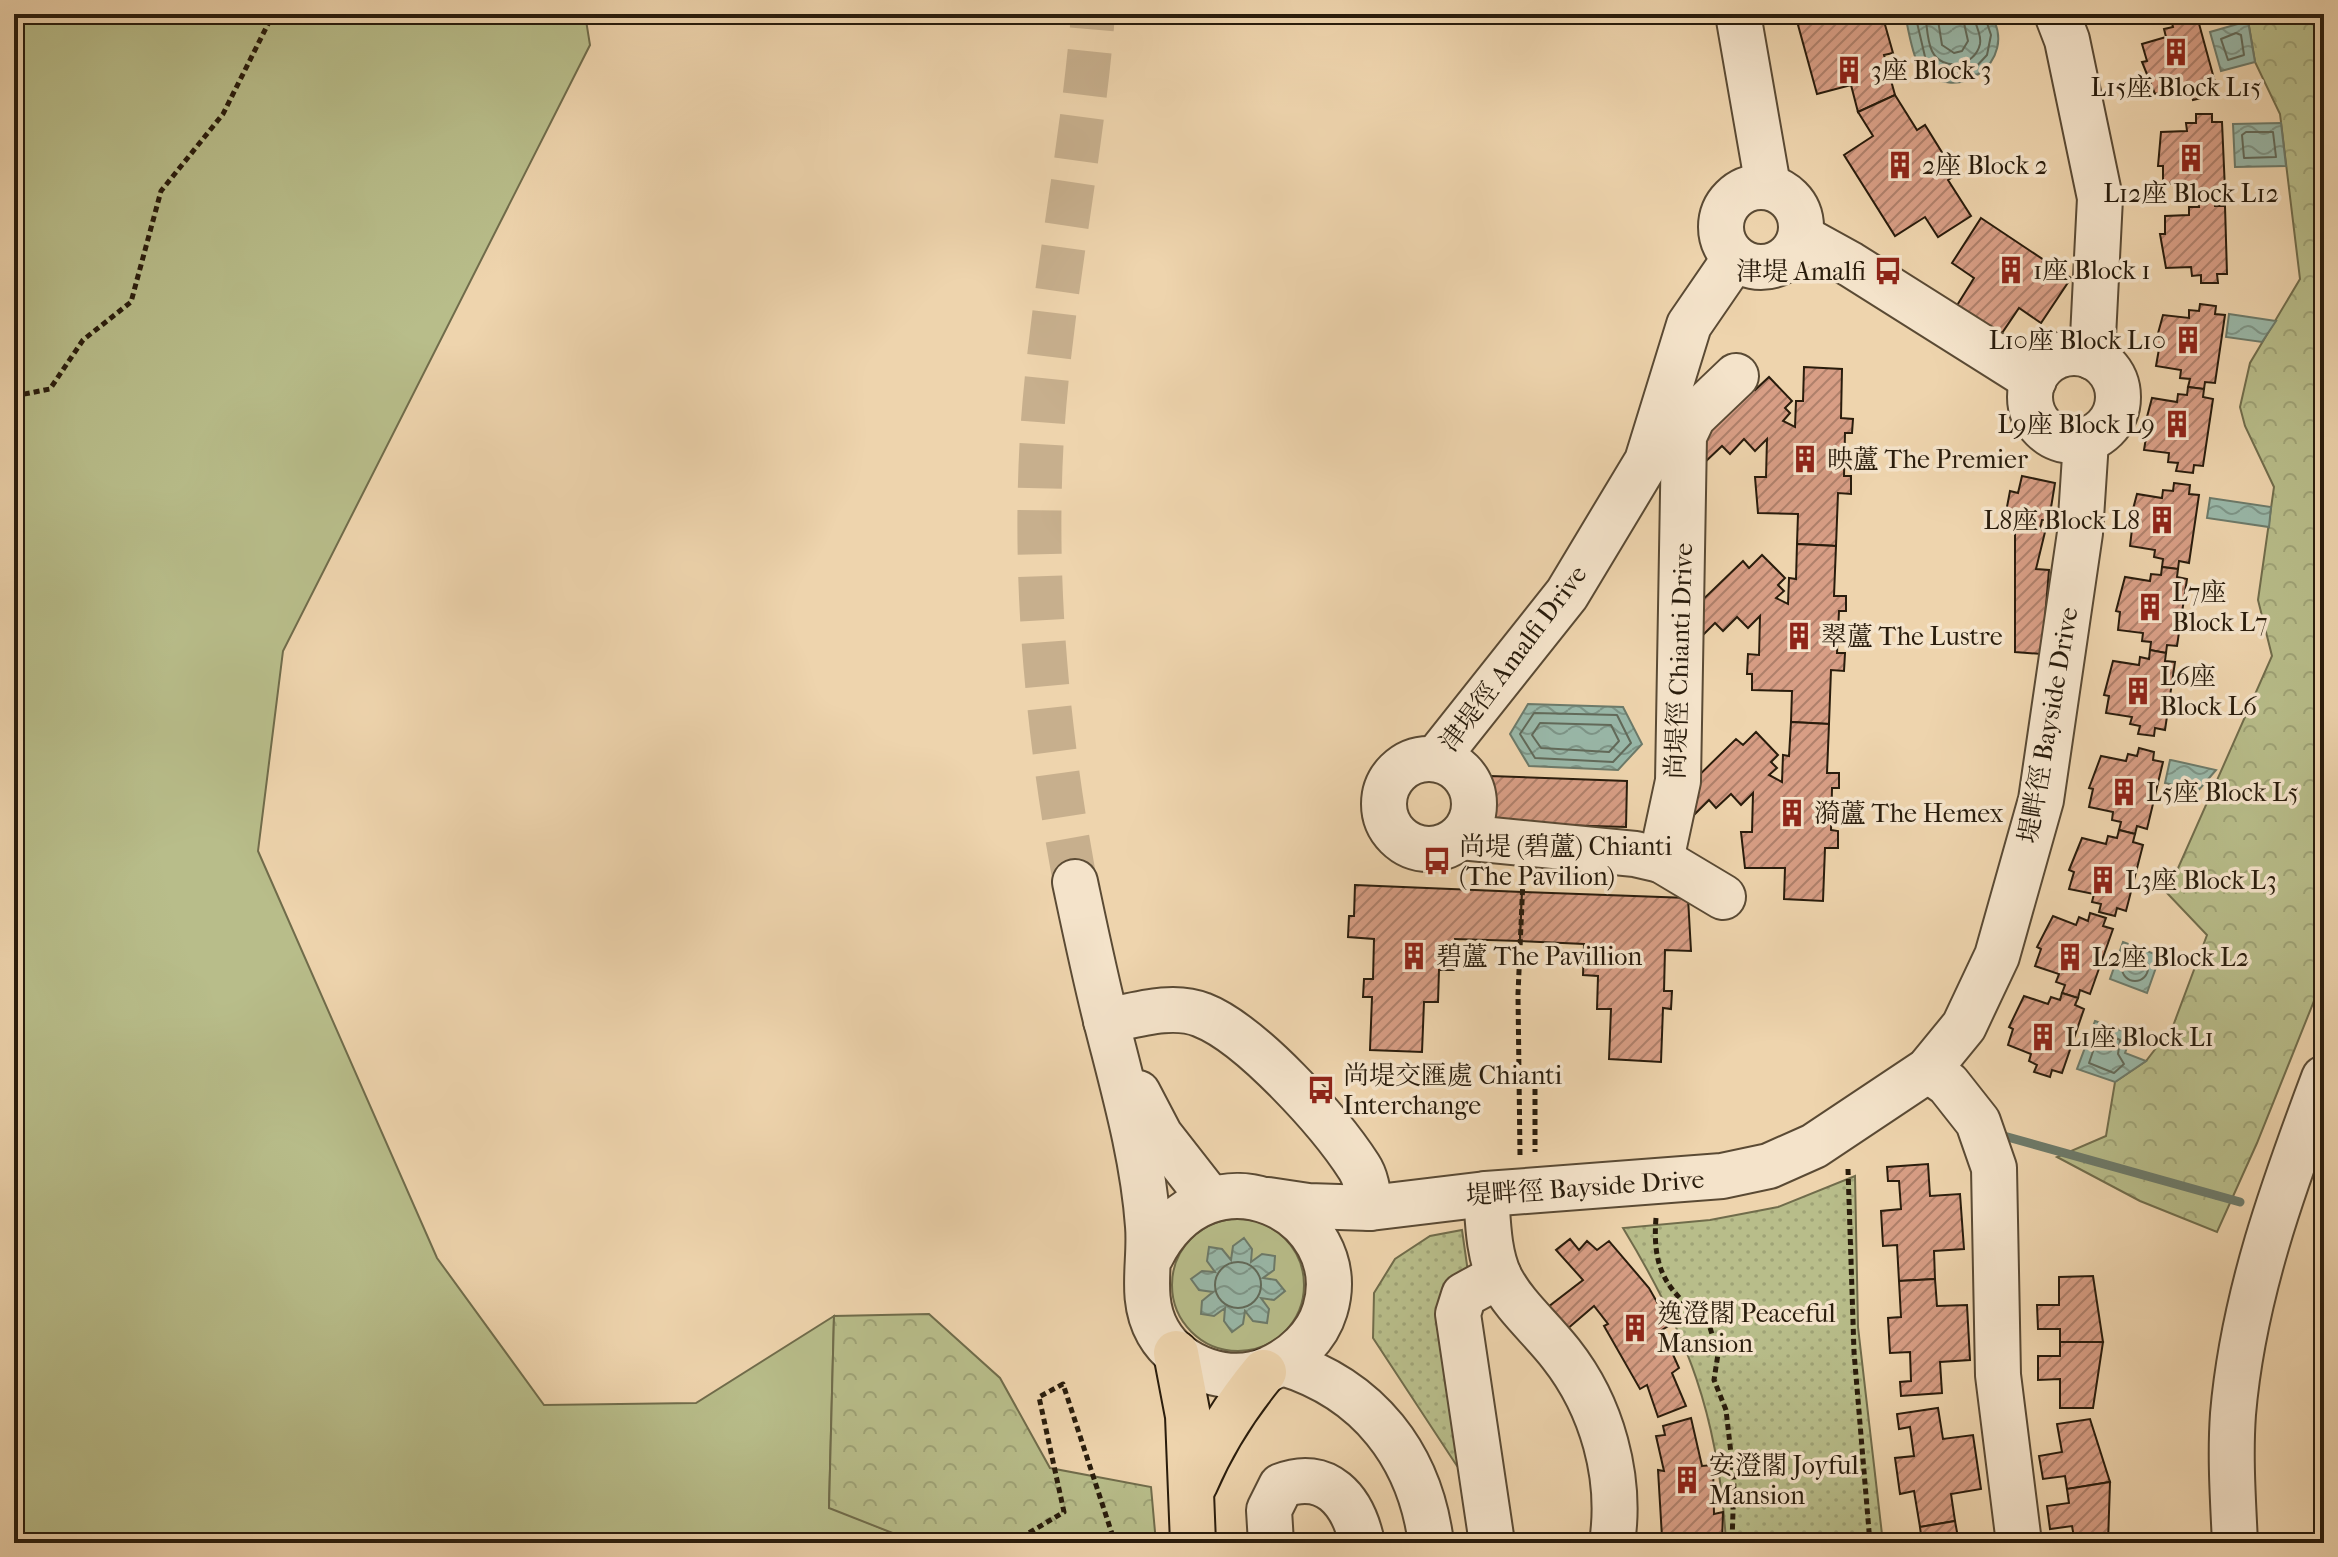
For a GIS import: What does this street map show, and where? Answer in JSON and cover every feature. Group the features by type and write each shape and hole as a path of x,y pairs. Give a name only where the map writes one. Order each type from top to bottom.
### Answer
{"main road":[{"path":"1176,1353 1188,1416 1193,1543"},
{"path":"1193,1490 1210,1449 1234,1409 1273,1367"}],"street":[{"path":"1738,14 1768,186"},
{"path":"2057,14 2067,40 2100,198 2092,357"},
{"path":"1768,186 1792,199 1799,210 1801,237 1795,250 1773,266 1747,265 1735,258 1722,236 1724,210 1742,191 1768,186"},
{"path":"1801,237 1850,264 2034,380"},
{"name":"津堤徑 Amalfi Drive","path":"1436,759 1567,594 1647,461 1689,325 1735,258"},
{"path":"2078,353 2092,357 2112,376 2118,403 2106,428 2086,441 2063,440 2039,423 2032,410 2034,380 2052,359 2078,353"},
{"name":"尚堤徑 Chianti Drive","path":"1661,860 1678,781 1684,436 1693,417 1736,376"},
{"name":"堤畔徑 Bayside Drive","path":"1268,1200 1319,1207 1370,1208 1486,1194 1722,1176 1769,1166 1847,1127 1928,1070 1964,1026 1997,956 2041,800 2080,533 2086,441"},
{"name":"津堤徑 Amalfi Drive","path":"1421,759 1436,759 1461,772 1470,784 1474,812 1461,837 1439,849 1413,847 1400,839 1385,814 1388,786 1396,773 1421,759"},
{"path":"1461,837 1635,854 1661,860 1723,897"},
{"path":"1075,882 1139,1159 1151,1256"},
{"path":"1106,1021 1172,1010 1200,1014 1221,1025 1268,1063 1320,1118 1360,1169 1370,1208 1352,1232 1314,1333 1273,1367"},
{"path":"1106,1021 1160,1135 1210,1199"},
{"path":"1928,1070 1956,1093 1978,1122 1994,1168 1998,1375 2019,1543"},
{"path":"2235,1543 2233,1416 2241,1354 2264,1247 2324,1078"},
{"path":"1363,1403 1335,1384 1273,1367 1223,1376 1198,1368 1176,1353 1158,1333 1148,1308 1145,1282 1151,1256 1163,1231 1183,1212 1210,1199 1237,1194 1268,1200 1294,1216 1314,1239 1323,1258 1327,1297 1346,1373 1363,1403 1390,1433 1416,1477 1431,1543"},
{"path":"1486,1194 1492,1249 1499,1276 1584,1386 1600,1424 1612,1471 1615,1522 1612,1543"},
{"path":"1492,1543 1458,1314 1464,1295 1499,1276"},
{"path":"1271,1543 1269,1510 1281,1486 1300,1479 1323,1481 1344,1501 1362,1543"}],"path":[{"path":"14,396 50,389 83,340 131,302 161,191 223,114 273,14"},
{"path":"1522,1155 1518,994 1523,878 1538,878"},
{"path":"1521,1084 1535,1083 1535,1155"},
{"path":"1847,1127 1847,1220 1854,1352 1870,1543"},
{"path":"1656,1213 1653,1248 1663,1278 1685,1305 1708,1321 1718,1354 1714,1380 1726,1410 1734,1480 1732,1543"},
{"path":"1012,1543 1064,1512 1039,1397 1063,1384 1115,1543"}],"green space":[{"path":"14,14 585,14 590,45 283,651 258,851 437,1258 544,1405 696,1403 834,1316 829,1507 918,1543 14,1543"},
{"path":"2247,14 2324,14 2324,976 2257,1143 2217,1232 2140,1201 2057,1157 2106,1136 2115,1082 2146,1061 2173,1026 2207,935 2167,893 2272,656 2258,600 2274,487 2245,426 2240,407 2250,363 2300,279 2280,114 2255,62"},
{"path":"1855,1176 1858,1327 1883,1543 1726,1543 1716,1456 1696,1378 1666,1305 1623,1228 1710,1220 1778,1207"},
{"path":"1238,1219 1263,1224 1285,1238 1299,1260 1304,1285 1299,1310 1285,1332 1263,1346 1238,1351 1213,1346 1191,1332 1177,1310 1172,1285 1177,1260 1191,1238 1213,1224"},
{"path":"1462,1230 1469,1279 1467,1464 1457,1466 1373,1338 1374,1293 1395,1259 1430,1236"},
{"path":"929,1314 1000,1378 1050,1468 1151,1487 1156,1543 918,1543 829,1508 834,1316"}],"water":[{"path":"1908,14 1990,14 1998,31 1997,48 1991,62 1979,74 1965,81 1949,82 1933,78 1917,61 1906,19"},
{"path":"2248,21 2255,62 2221,71 2210,32"},
{"path":"2281,123 2286,166 2235,167 2233,124"},
{"path":"2229,314 2276,321 2262,342 2226,337"},
{"path":"2210,498 2271,507 2269,527 2207,518"},
{"path":"1528,704 1623,707 1642,744 1618,770 1529,766 1510,734"},
{"path":"2170,760 2216,770 2198,791 2165,783"},
{"path":"2123,942 2160,956 2147,993 2110,979"},
{"path":"2095,1021 2132,1034 2125,1053 2146,1061 2115,1082 2077,1069"},
{"path":"1244,1238 1252,1249 1251,1262 1262,1254 1275,1256 1274,1270 1263,1278 1276,1280 1285,1291 1274,1300 1261,1298 1269,1309 1267,1323 1253,1321 1245,1311 1243,1324 1232,1332 1224,1321 1225,1308 1214,1316 1201,1314 1202,1301 1213,1292 1199,1290 1191,1279 1202,1271 1215,1272 1207,1261 1209,1247 1222,1249 1231,1260 1233,1246"}],"building":[{"name":"3座 Block 3","path":"1795,14 1882,14 1893,53 1884,55 1895,95 1858,112 1851,85 1817,94"},
{"name":"L15座 Block L15","path":"2187,15 2188,23 2198,20 2216,86 2207,88 2209,96 2193,100 2191,93 2182,95 2180,88 2155,94 2142,62 2147,61 2142,44 2166,37 2164,29 2173,27 2171,19"},
{"name":"2座 Block 2","path":"1895,95 1917,130 1925,125 1956,175 1948,180 1971,216 1938,237 1925,217 1895,236 1844,155 1873,136 1858,112"},
{"name":"L12座 Block L12","path":"2196,114 2212,114 2212,122 2222,122 2225,190 2215,190 2215,198 2198,199 2198,191 2189,191 2189,183 2163,184 2163,166 2158,166 2161,132 2187,131 2186,123 2196,123"},
{"path":"2215,198 2215,206 2225,206 2227,274 2217,274 2218,283 2201,283 2201,275 2192,276 2191,267 2166,268 2160,234 2165,234 2165,216 2189,215 2189,207 2199,207 2198,199"},
{"name":"1座 Block 1","path":"1981,218 2071,278 2041,323 2019,308 2000,336 1956,307 1974,278 1952,263"},
{"name":"L10座 Block L10","path":"2200,304 2216,306 2215,314 2225,315 2215,383 2205,382 2204,389 2188,387 2190,379 2180,378 2181,370 2156,366 2159,349 2154,348 2163,315 2189,318 2189,310 2199,311"},
{"name":"映蘆 The Premier","path":"1804,367 1842,369 1841,418 1853,419 1852,433 1845,433 1844,476 1851,476 1851,494 1838,493 1836,546 1797,544 1798,514 1758,513 1755,477 1766,477 1767,439 1755,451 1744,439 1730,454 1722,446 1703,464 1698,434 1749,384 1755,390 1769,377 1792,401 1785,408 1790,413 1783,421 1795,427 1796,401 1803,401"},
{"name":"L9座 Block L9","path":"2188,387 2204,389 2203,397 2213,399 2203,466 2194,465 2193,473 2176,471 2178,463 2168,462 2169,453 2144,450 2147,432 2143,432 2152,398 2177,402 2178,394 2187,395"},
{"path":"2022,476 2055,483 2049,520 2042,520 2040,529 2045,532 2036,569 2049,570 2042,654 2015,652 2015,528 2003,528 2010,491 2018,493"},
{"name":"L8座 Block L8","path":"2174,483 2190,485 2189,494 2199,495 2189,563 2179,561 2178,569 2162,567 2163,559 2154,557 2155,550 2130,546 2132,529 2128,528 2137,494 2162,498 2163,490 2173,491"},
{"name":"翠蘆 The Lustre","path":"1797,544 1836,546 1834,596 1846,596 1846,611 1839,611 1837,653 1845,653 1844,671 1831,670 1829,724 1791,722 1792,691 1752,690 1752,674 1747,674 1748,654 1759,655 1760,616 1748,628 1737,617 1723,631 1715,623 1697,641 1691,611 1743,561 1749,568 1762,555 1785,578 1778,585 1784,591 1776,598 1788,604 1789,578 1796,579"},
{"name":"L7座 Block L7","path":"2162,567 2178,569 2177,577 2187,579 2177,646 2167,645 2166,653 2150,650 2151,642 2142,641 2143,633 2118,630 2120,612 2116,611 2125,577 2150,581 2151,574 2161,575"},
{"name":"L6座 Block L6","path":"2150,650 2166,653 2165,661 2175,662 2165,730 2155,728 2154,736 2138,734 2140,726 2130,724 2132,717 2106,713 2109,696 2104,695 2113,661 2139,665 2140,657 2149,659"},
{"name":"漪蘆 The Hemex","path":"1791,722 1829,724 1827,773 1839,773 1839,788 1832,788 1831,830 1838,831 1838,848 1825,848 1823,901 1784,899 1785,868 1745,868 1741,832 1752,832 1753,793 1741,805 1731,794 1716,808 1709,800 1690,819 1685,789 1736,739 1743,745 1756,732 1778,755 1771,762 1777,768 1769,775 1782,782 1783,755 1789,756"},
{"name":"L5座 Block L5","path":"2139,748 2154,752 2153,760 2163,762 2147,829 2137,826 2135,834 2119,830 2121,822 2112,820 2113,812 2089,807 2093,789 2089,788 2101,756 2126,761 2128,754 2137,756"},
{"path":"1490,776 1627,781 1626,827 1489,823"},
{"name":"L3座 Block L3","path":"2119,830 2135,834 2133,842 2143,845 2126,911 2117,908 2115,916 2099,912 2101,904 2092,902 2094,894 2069,889 2074,872 2069,870 2082,838 2106,844 2108,836 2117,838"},
{"name":"碧蘆 The Pavillion","path":"1355,885 1522,892 1520,941 1455,939 1454,970 1439,970 1438,1002 1424,1002 1422,1052 1370,1050 1372,997 1363,997 1364,979 1373,979 1374,939 1348,937 1349,916 1354,916"},
{"path":"1522,892 1688,898 1691,951 1665,950 1664,991 1672,991 1671,1009 1663,1008 1661,1062 1609,1059 1611,1009 1597,1009 1598,976 1583,975 1584,944 1520,941"},
{"name":"L2座 Block L2","path":"2090,913 2106,918 2103,926 2113,929 2090,994 2080,990 2078,998 2062,993 2065,985 2056,982 2059,974 2035,966 2041,949 2037,947 2053,916 2076,925 2079,917 2088,921"},
{"name":"L1座 Block L1","path":"2062,993 2078,998 2075,1005 2084,1009 2062,1073 2052,1070 2050,1077 2034,1072 2037,1065 2029,1061 2031,1054 2008,1045 2013,1029 2009,1027 2024,996 2048,1004 2051,997 2060,1000"},
{"path":"1928,1164 1930,1196 1960,1194 1964,1249 1934,1251 1935,1279 1899,1281 1897,1245 1883,1246 1881,1211 1901,1209 1899,1181 1888,1181 1887,1167"},
{"name":"逸澄閣 Peaceful Mansion","path":"1570,1239 1579,1250 1587,1241 1597,1250 1609,1241 1649,1288 1670,1325 1662,1330 1679,1368 1672,1373 1686,1406 1658,1417 1647,1385 1640,1389 1604,1326 1608,1324 1594,1306 1566,1330 1548,1307 1583,1280 1556,1250"},
{"path":"2093,1276 2103,1342 2060,1342 2060,1329 2038,1329 2037,1305 2059,1305 2059,1277"},
{"path":"1935,1279 1937,1306 1967,1305 1970,1360 1940,1362 1942,1393 1901,1396 1900,1382 1911,1381 1910,1352 1890,1353 1888,1318 1901,1317 1899,1281"},
{"path":"2060,1342 2103,1342 2093,1408 2060,1408 2060,1379 2038,1380 2038,1356 2060,1356"},
{"path":"1938,1408 1943,1439 1973,1435 1981,1489 1951,1494 1955,1521 1920,1527 1914,1491 1900,1494 1895,1458 1914,1456 1910,1427 1899,1429 1897,1414"},
{"name":"安澄閣 Joyful Mansion","path":"1691,1418 1702,1466 1713,1465 1714,1514 1723,1512 1722,1543 1667,1543 1668,1535 1662,1537 1658,1470 1664,1471 1656,1436 1665,1435 1663,1426"},
{"path":"2090,1419 2110,1482 2067,1489 2065,1476 2043,1479 2039,1456 2062,1452 2057,1424"},
{"path":"2110,1482 2108,1543 2075,1543 2072,1526 2050,1529 2047,1506 2069,1503 2067,1489"},
{"path":"1955,1521 1959,1543 1922,1543 1920,1527"}],"waterway":[{"path":"2004,1136 2240,1202"}],"tunnel":[{"path":"1075,882 1050,716 1041,604 1040,492 1046,383 1093,14"}],"place":[{"name":"L15座 Block L15","path":"2176,52"},
{"name":"3座 Block 3","path":"1849,70"},
{"name":"L12座 Block L12","path":"2191,158"},
{"name":"2座 Block 2","path":"1900,165"},
{"name":"1座 Block 1","path":"2011,270"},
{"name":"津堤 Amalfi","path":"1888,271"},
{"name":"L10座 Block L10","path":"2188,340"},
{"name":"L9座 Block L9","path":"2177,424"},
{"name":"映蘆 The Premier","path":"1805,459"},
{"name":"L8座 Block L8","path":"2162,520"},
{"name":"L7座 Block L7","path":"2150,607"},
{"name":"翠蘆 The Lustre","path":"1799,636"},
{"name":"L6座 Block L6","path":"2138,691"},
{"name":"L5座 Block L5","path":"2124,792"},
{"name":"漪蘆 The Hemex","path":"1792,813"},
{"name":"尚堤 (碧蘆) Chianti (The Pavilion)","path":"1437,861"},
{"name":"L3座 Block L3","path":"2103,880"},
{"name":"碧蘆 The Pavillion","path":"1414,956"},
{"name":"L2座 Block L2","path":"2070,957"},
{"name":"L1座 Block L1","path":"2043,1037"},
{"name":"尚堤交匯處 Chianti Interchange","path":"1321,1090"},
{"name":"逸澄閣 Peaceful Mansion","path":"1635,1328"},
{"name":"安澄閣 Joyful Mansion","path":"1687,1480"}]}
